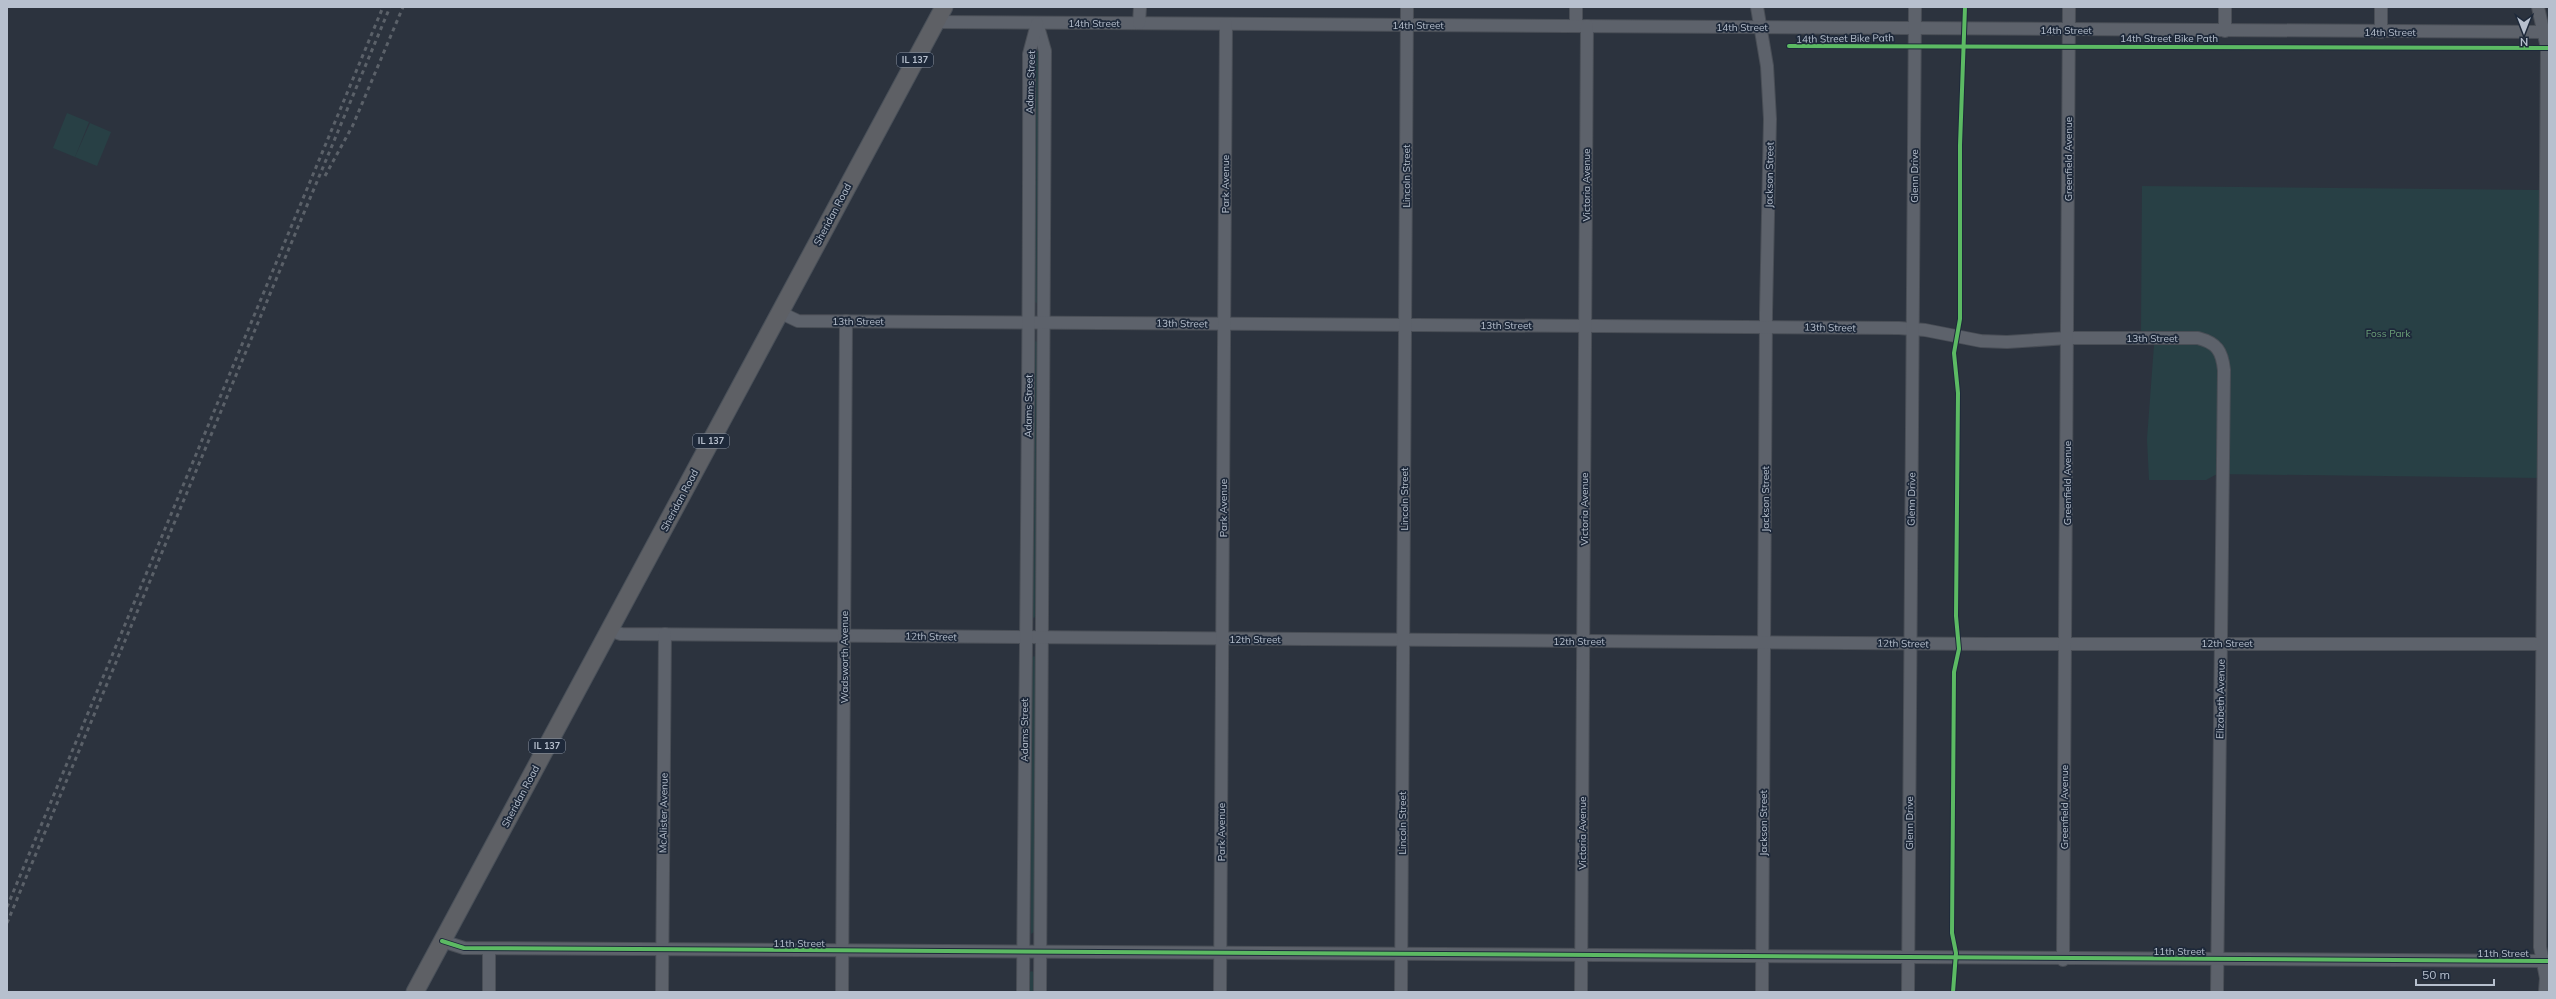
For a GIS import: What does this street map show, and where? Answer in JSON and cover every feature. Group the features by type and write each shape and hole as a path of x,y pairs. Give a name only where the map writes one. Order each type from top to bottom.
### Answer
{"highway":[{"name":"Sheridan Road","path":"415,992 944,7"}],"street":[{"path":"1139,23 1140,7"},
{"name":"Lincoln Street","path":"1401,992 1407,7"},
{"name":"Victoria Avenue","path":"1576,7 1582,26 1585,326 1581,992"},
{"name":"Jackson Street","path":"1758,7 1768,76 1770,119 1766,326 1762,992"},
{"name":"Glenn Drive","path":"1908,992 1915,7"},
{"name":"Greenfield Avenue","path":"2063,960 2069,7"},
{"path":"2225,7 2225,31"},
{"path":"2381,7 2381,32"},
{"path":"2538,7 2546,32 2547,48 2548,345 2545,804 2540,947 2546,961 2546,992"},
{"name":"14th Street","path":"935,22 2546,32"},
{"name":"Adams Street","path":"1023,992 1024,637 1029,322 1029,54 1037,23"},
{"name":"Adams Street","path":"1037,23 1045,50 1040,992"},
{"name":"Park Avenue","path":"1220,992 1226,24"},
{"name":"13th Street","path":"779,312 798,321 1913,328 1981,341 2030,342 2068,338 2198,338 2216,345 2223,358"},
{"name":"Wadsworth Avenue","path":"842,992 846,321"},
{"name":"Elizabeth Avenue","path":"2217,992 2223,358"},
{"name":"12th Street","path":"609,630 621,634 1403,640 2066,644 2221,642 2546,644"},
{"name":"McAlister Avenue","path":"662,992 665,634"},
{"name":"11th Street","path":"442,941 464,948 490,949 2063,960 2217,959 2546,961"},
{"path":"489,992 490,949"}],"green space":[{"path":"1038,49 1037,303 1034,302 1035,53"},
{"path":"67,113 89,122 75,157 53,148"},
{"path":"90,123 111,132 97,166 75,157"},
{"name":"Foss Park","path":"2142,186 2542,190 2540,478 2217,474 2206,480 2149,480 2147,439 2154,345 2141,333"},
{"path":"1034,341 1038,342 1036,616 1034,618 1032,617"},
{"path":"1034,656 1036,658 1034,932 1031,934 1031,658"},
{"path":"1032,971 1034,973 1034,992 1029,992 1030,972"}],"railway":[{"path":"7,907 383,7"},
{"path":"7,923 390,7"},
{"path":"325,176 353,125 403,7"}],"cycle path":[{"path":"1953,992 1956,953 1952,933 1954,672 1959,649 1956,616 1958,393 1954,353 1960,319 1960,145 1965,7"},
{"name":"14th Street Bike Path","path":"1789,46 2549,48"},
{"path":"442,941 464,948 2549,961"}]}
